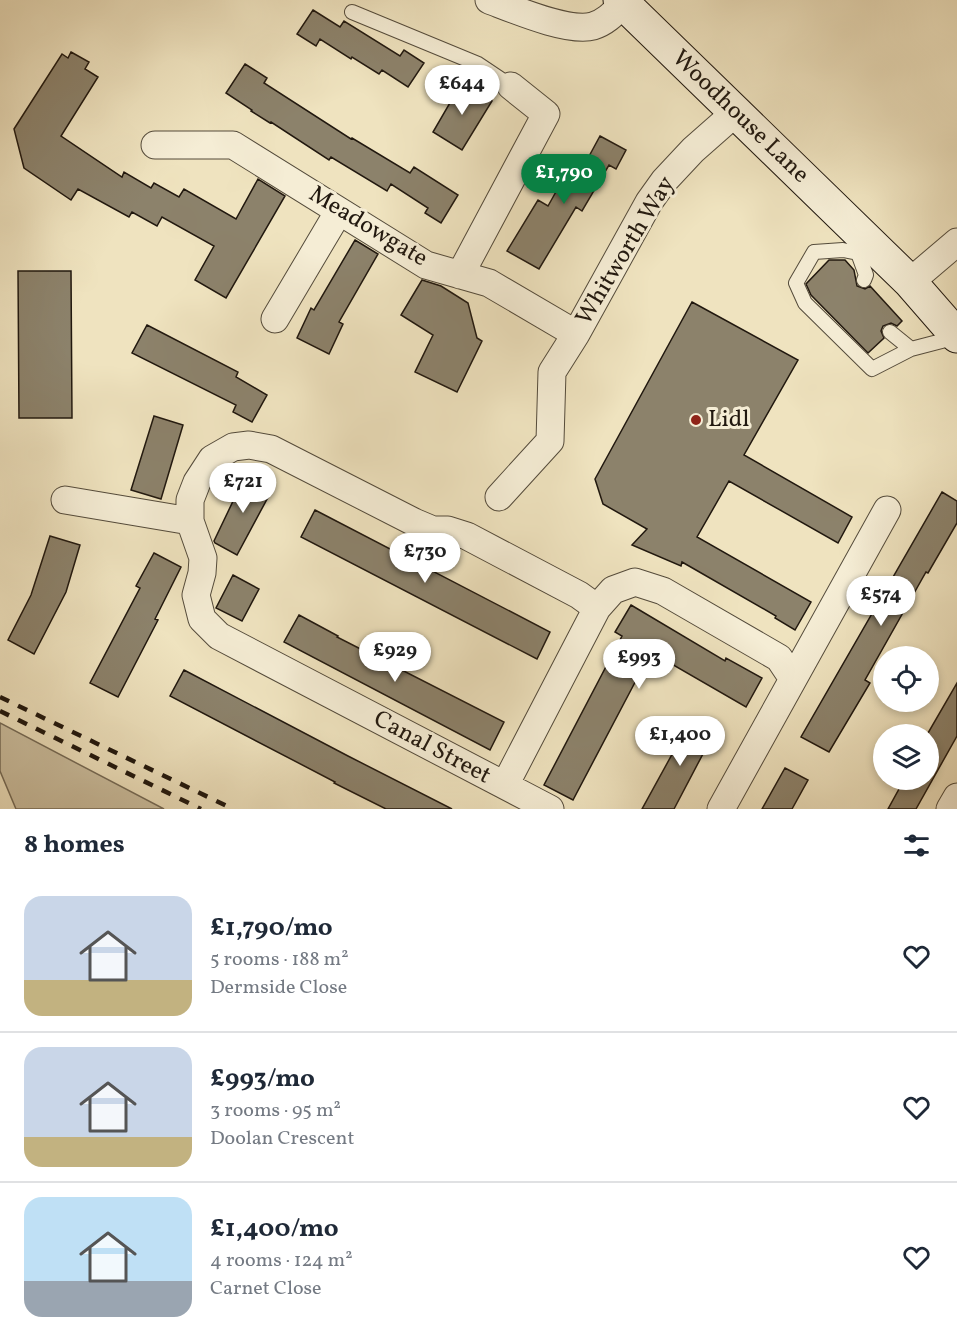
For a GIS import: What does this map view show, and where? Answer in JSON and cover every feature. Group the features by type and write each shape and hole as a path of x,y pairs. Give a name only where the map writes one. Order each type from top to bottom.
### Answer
{"main road":[{"name":"Woodhouse Lane","path":"622,2 735,113 863,248 909,282 957,337"}],"street":[{"name":"Woodhouse Lane","path":"489,0 576,28 605,21 622,2"},
{"path":"460,274 546,114 511,86"},
{"name":"Whitworth Way","path":"499,497 550,441 552,372 576,334 649,202 664,181 693,150 735,113"},
{"name":"Meadowgate","path":"155,145 233,145 426,265 489,283 576,334"},
{"path":"274,319 339,211"},
{"path":"909,282 957,242"},
{"path":"65,500 190,522 190,500 197,482 212,459 232,447 249,445 271,448 414,522 433,530 448,530 467,536 579,595 597,608"},
{"path":"722,809 887,510"},
{"name":"Canal Street","path":"190,522 203,558 202,573 196,595 202,619 219,636 550,809"},
{"path":"505,786 597,608 614,590 635,582 663,591 779,658 793,679"},
{"path":"950,809 957,798"}],"lane":[{"path":"352,12 478,64 511,86"},
{"path":"864,280 866,274 863,248 814,252 796,283 805,303 872,369 911,350 957,337"},
{"path":"890,332 911,350"}],"shaded area":[{"path":"0,723 164,809 16,809 0,771"}],"building":[{"path":"313,10 340,27 344,21 400,56 404,50 424,63 408,87 382,70 379,74 352,57 351,59 320,39 316,46 297,34"},
{"path":"71,52 89,62 85,69 98,77 61,136 122,177 124,172 151,188 154,183 179,197 184,189 236,219 258,179 285,196 226,298 195,280 214,246 162,217 157,226 132,212 129,217 78,189 71,200 24,168 14,129 62,54 68,58"},
{"path":"245,64 267,78 264,83 351,139 410,173 414,167 458,195 441,223 425,213 428,208 391,184 387,191 331,157 329,160 226,93"},
{"path":"462,82 492,101 462,150 433,132"},
{"path":"600,136 626,150 616,169 609,165 582,211 576,207 539,269 507,251 538,200 548,206 571,165 581,171"},
{"path":"355,240 378,254 339,322 343,324 329,354 297,338 311,308 314,310"},
{"path":"829,260 845,260 854,270 857,286 865,289 870,286 902,321 897,326 891,323 883,326 881,331 884,338 868,353 811,295 806,284"},
{"path":"18,271 71,271 72,418 19,418"},
{"path":"422,280 441,286 468,303 477,338 482,341 457,392 415,372 433,335 401,315"},
{"name":"Lidl","path":"692,302 798,360 744,455 852,517 838,543 729,481 697,537 811,602 795,630 775,618 776,616 682,562 681,566 632,545 647,529 603,504 595,479"},
{"path":"147,325 238,372 236,377 267,395 252,422 233,412 236,405 132,353"},
{"path":"154,416 183,425 161,499 131,490"},
{"path":"246,474 273,488 237,555 214,541"},
{"path":"942,492 957,501 957,523 884,646 873,646 873,666 865,680 870,683 829,752 801,737"},
{"path":"315,510 550,632 537,659 301,537"},
{"path":"50,536 80,545 66,592 34,654 8,640 31,595"},
{"path":"154,553 181,567 155,619 158,620 118,697 90,683 140,588 136,586"},
{"path":"233,575 259,589 242,621 216,608"},
{"path":"631,605 725,661 726,658 762,678 746,707 651,652 573,800 544,785 622,636 615,632"},
{"path":"299,615 337,637 504,722 490,750 284,642"},
{"path":"184,670 452,809 386,809 334,783 170,696"},
{"path":"957,683 957,736 939,768 939,724 933,724"},
{"path":"692,718 715,731 674,809 642,809"},
{"path":"785,768 808,780 792,809 762,809"},
{"path":"898,790 927,790 916,809 888,809"}],"railway":[{"path":"0,697 233,809"},
{"path":"0,711 201,809"}],"place":[{"name":"Lidl","path":"696,420"}]}
